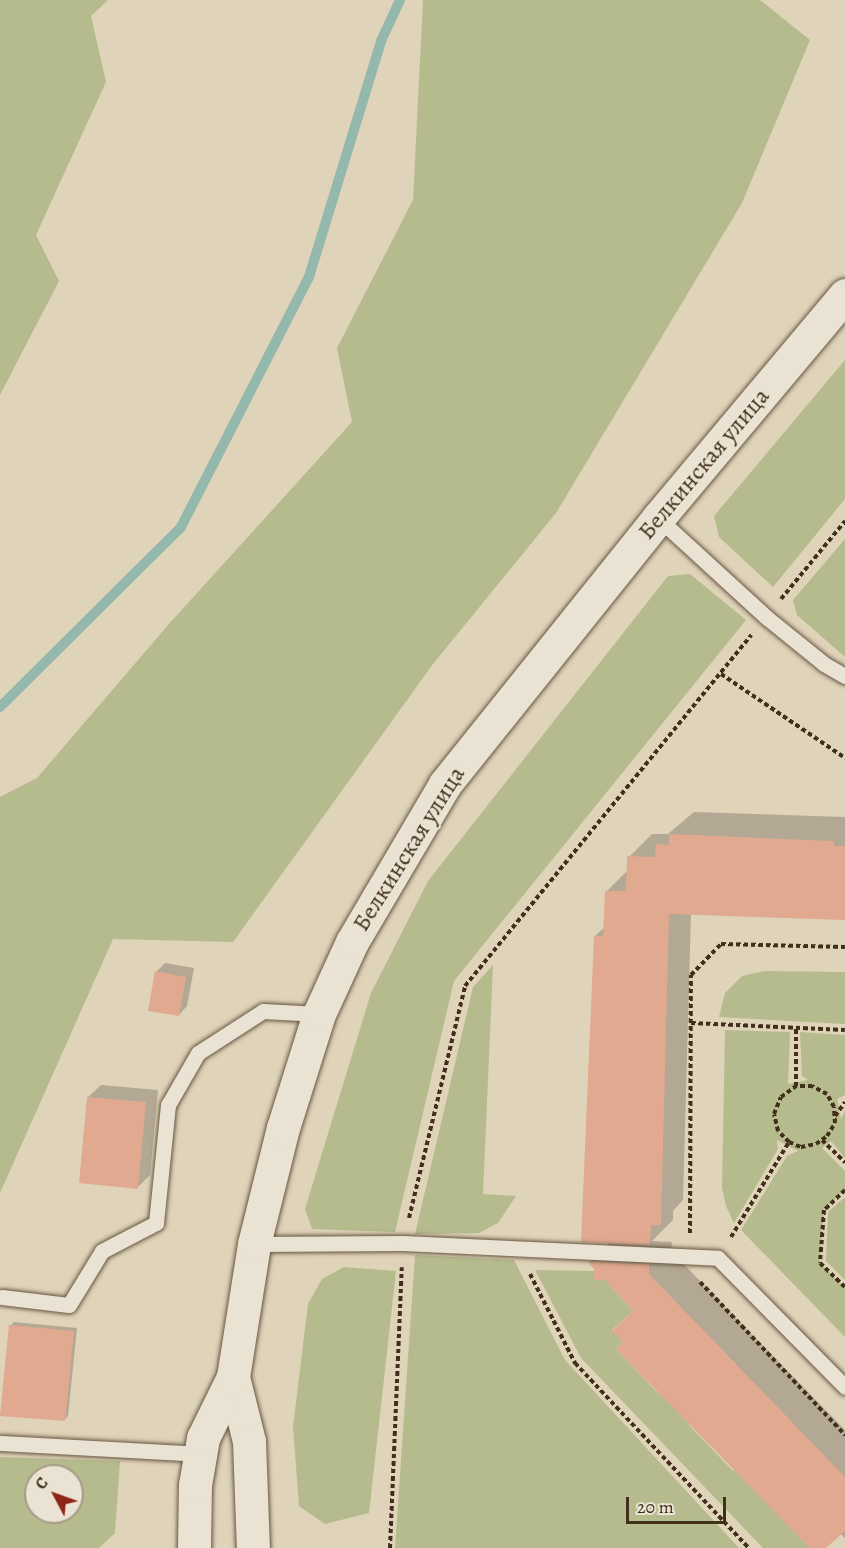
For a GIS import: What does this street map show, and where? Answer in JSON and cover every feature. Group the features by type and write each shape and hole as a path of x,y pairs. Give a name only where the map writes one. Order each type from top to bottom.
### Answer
{"main road":[{"name":"Белкинская улица","path":"194,1548 195,1485 203,1438 233,1377 254,1245 283,1128 319,1014 352,942 445,784 658,518 845,295"},
{"name":"Белкинская улица","path":"233,1377 249,1441 253,1548"}],"lane":[{"path":"658,518 766,616 824,664 845,676"},
{"path":"2,1297 69,1305 102,1251 156,1223 168,1105 198,1053 262,1011 319,1014"},
{"path":"254,1245 403,1243 518,1251 718,1258 845,1387"},
{"path":"0,1443 200,1454"}],"path":[{"path":"390,1548 403,1243 465,986 845,521"},
{"path":"720,674 845,758"},
{"path":"845,947 721,944 691,975 692,1226 689,1238 678,1244 677,1256 845,1435"},
{"path":"691,1023 845,1030"},
{"path":"795,1028 796,1086"},
{"path":"835,1117 827,1094 812,1086 796,1086 781,1097 774,1114 778,1131 789,1142 801,1147 822,1140 831,1129 835,1117 845,1102"},
{"path":"822,1140 845,1162"},
{"path":"699,1282 718,1258 789,1142"},
{"path":"845,1190 824,1210 820,1263 845,1287"},
{"path":"518,1251 575,1363 748,1548"}],"green space":[{"path":"0,0 108,0 91,16 106,82 36,235 59,281 0,395"},
{"path":"423,0 760,0 810,40 742,203 556,513 433,664 233,942 113,939 0,1193 0,797 37,778 168,625 352,422 337,348 413,200"},
{"path":"845,360 845,499 773,587 719,537 714,516"},
{"path":"845,539 845,657 797,615 793,600"},
{"path":"690,574 746,620 454,981 395,1232 312,1229 305,1209 371,993 428,881 668,576"},
{"path":"493,965 483,1194 516,1196 498,1223 479,1233 415,1234 473,987"},
{"path":"764,971 845,972 845,1024 719,1017 725,993 742,976"},
{"path":"725,1030 790,1032 788,1084 808,1080 802,1076 800,1032 845,1035 845,1095 837,1099 841,1119 845,1110 845,1158 831,1141 822,1148 845,1171 845,1190 824,1210 820,1263 845,1287 845,1337 741,1230 787,1156 798,1151 777,1140 778,1149 734,1223 726,1206 722,1188"},
{"path":"845,1197 845,1280 826,1261 828,1212"},
{"path":"415,1255 514,1260 565,1360 739,1548 395,1548"},
{"path":"344,1267 396,1271 369,1513 325,1524 299,1506 293,1427 308,1304 322,1279"},
{"path":"535,1270 594,1271 594,1280 605,1280 633,1311 612,1330 623,1342 616,1349 659,1394 666,1389 695,1419 689,1425 733,1471 742,1464 763,1499 806,1544 824,1548 763,1548 581,1358"},
{"path":"0,1457 120,1461 115,1533 99,1548 0,1548"}],"building":[{"path":"669,834 834,841 834,846 845,846 845,920 669,914 661,1225 651,1225 650,1245 581,1242 594,936 603,936 605,891 626,891 627,856 655,857 656,844 669,845"},
{"path":"155,971 186,977 179,1016 148,1011"},
{"path":"87,1097 146,1102 138,1189 79,1183"},
{"path":"588,1262 649,1264 649,1274 845,1477 845,1531 826,1548 810,1548 616,1349 623,1342 612,1331 633,1311 605,1280 594,1280 594,1269"},
{"path":"9,1325 74,1331 65,1421 0,1416"}],"waterway":[{"path":"0,707 181,527 309,277 381,41 400,0"}]}
